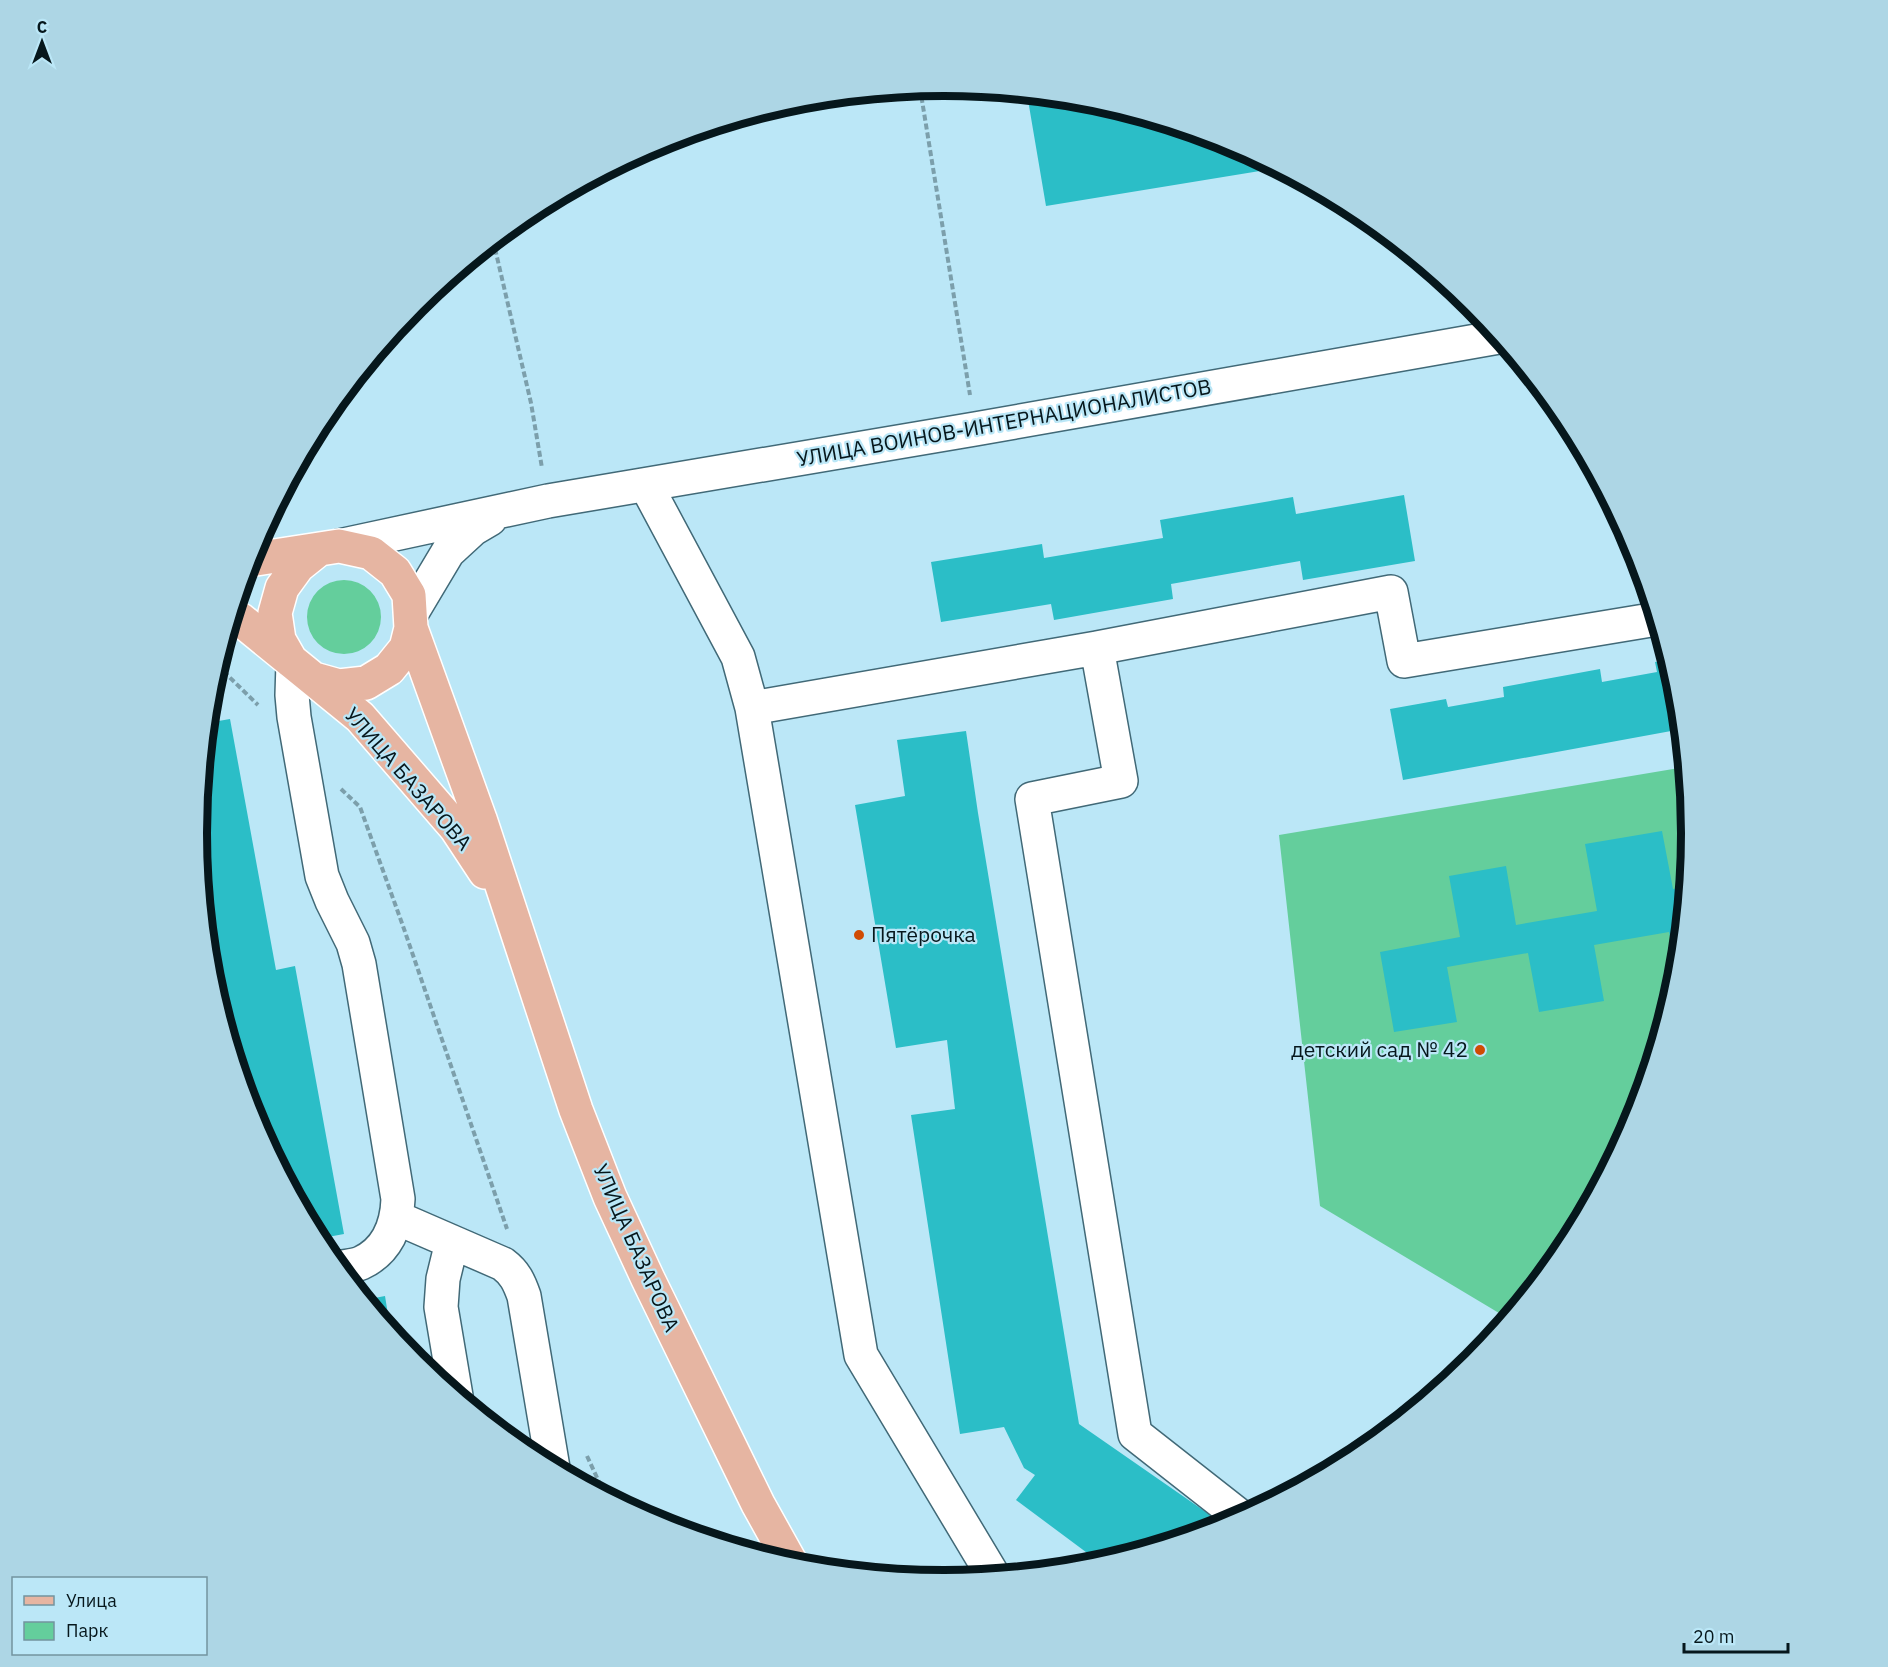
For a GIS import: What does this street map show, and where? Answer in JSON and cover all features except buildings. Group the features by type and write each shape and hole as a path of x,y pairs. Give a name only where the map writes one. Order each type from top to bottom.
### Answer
{"main road":[{"name":"УЛИЦА БАЗАРОВА","path":"328,548 298,566 282,588 275,613 279,640 303,671 339,686 366,682 389,669 406,648 411,621"},
{"name":"УЛИЦА БАЗАРОВА","path":"260,558 328,548 371,553 395,572 409,595 411,621 480,819 576,1110 610,1197 758,1504 786,1554"},
{"name":"УЛИЦА БАЗАРОВА","path":"239,619 360,717 456,828 511,918"}],"street":[{"name":"УЛИЦА ВОИНОВ-ИНТЕРНАЦИОНАЛИСТОВ","path":"508,510 548,501 1490,339"},
{"path":"646,485 738,657 752,708 861,1355 990,1569"},
{"path":"328,548 508,510"},
{"path":"411,621 448,552 472,529 508,510"},
{"path":"752,708 1097,648 1391,592 1404,661 1649,620"},
{"path":"1097,648 1121,781 1032,799 1135,1434 1234,1511"},
{"path":"303,671 292,694 319,863 327,890 353,943 359,964 398,1199 397,1218 385,1245 360,1264 348,1266"},
{"path":"397,1218 503,1264 519,1281 524,1296 551,1458"},
{"path":"452,1242 443,1279 441,1307 454,1384"}],"path":[{"path":"921,97 975,429"},
{"path":"495,248 531,403 548,501"},
{"path":"225,673 259,706"},
{"path":"337,785 360,807 509,1233"},
{"path":"583,1448 601,1486"}],"green space":[{"path":"344,580 358,583 370,591 378,603 381,617 378,631 370,643 358,651 344,654 330,651 318,643 310,631 307,617 310,603 318,591 330,583"},
{"name":"детский сад № 42","path":"1678,768 1682,834 1675,930 1656,1024 1642,1071 1625,1116 1583,1202 1557,1243 1502,1315 1320,1206 1279,835"}],"place":[{"name":"Пятёрочка","path":"859,935"},
{"name":"детский сад № 42","path":"1480,1050"}]}
